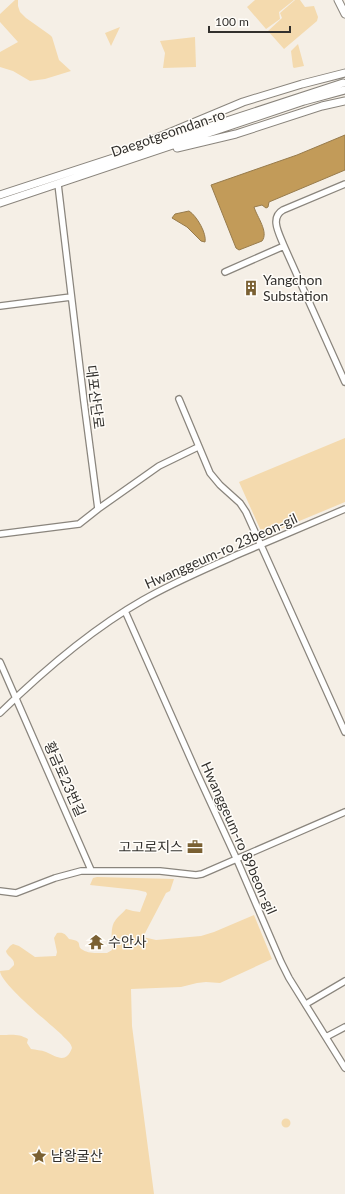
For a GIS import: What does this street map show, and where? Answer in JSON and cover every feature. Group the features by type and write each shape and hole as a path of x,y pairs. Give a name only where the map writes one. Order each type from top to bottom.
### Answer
{"main road":[{"path":"338,0 345,14"},
{"path":"83,168 243,102 345,73"},
{"name":"Daegotgeomdan-ro","path":"0,196 83,168 344,87"},
{"name":"Daegotgeomdan-ro","path":"0,203 344,87"},
{"path":"136,158 236,134 322,106 345,101"}],"street":[{"name":"대포산단로","path":"58,184 98,509"},
{"path":"345,184 280,212 276,219 284,246 345,382"},
{"path":"225,272 284,246"},
{"path":"0,306 71,297"},
{"path":"179,399 210,474 243,508 345,732"},
{"path":"0,534 78,524 159,466 198,447"},
{"name":"Hwanggeum-ro 23beon-gil","path":"0,713 73,648 125,611 172,584 345,509"},
{"name":"Hwanggeum-ro 89beon-gil","path":"125,611 198,777 237,860 281,962 289,978 345,1068"},
{"name":"황금로23번길","path":"0,662 90,870"},
{"path":"0,891 16,893 69,874 90,870 160,871 196,875 202,874 345,812"},
{"path":"306,1004 345,981"},
{"path":"326,1037 345,1027"}],"shaded area":[{"path":"15,0 18,0 20,12 26,18 52,37 59,60 71,71 45,79 30,81 13,71 0,67 0,52 18,42 0,22 0,14"},
{"path":"255,0 294,0 279,12 280,19 266,29 247,7"},
{"path":"295,0 300,0 305,7 314,6 318,17 317,21 284,49 268,31 282,18 280,13"},
{"path":"120,27 111,46 105,33"},
{"path":"195,37 196,67 163,68 165,53 160,41"},
{"path":"298,44 304,66 294,68 291,51"},
{"path":"345,135 345,170 269,202 268,207 266,208 262,205 254,207 262,224 264,237 262,241 239,250 236,248 211,185 297,155"},
{"path":"189,211 201,225 205,242 201,241 187,227 172,218 175,214"},
{"path":"345,438 345,502 273,532 264,533 261,531 239,482"},
{"path":"93,878 174,879 170,891 166,893 143,937 156,940 201,936 254,915 272,959 220,983 206,982 181,987 131,989 132,1026 154,1194 0,1194 0,1035 24,1037 28,1039 27,1043 31,1049 44,1051 61,1058 67,1056 72,1048 68,1041 16,993 2,977 0,971 9,970 14,965 6,951 13,944 19,946 35,957 56,956 57,952 54,938 57,933 64,934 69,939 77,941 81,948 88,952 107,953 112,950 113,924 126,909 140,912 147,894 146,892 137,890 90,885"},
{"path":"286,1118 291,1123 286,1128 281,1123"}],"place":[{"name":"Yangchon Substation","path":"251,288"},
{"name":"고고로지스","path":"195,847"},
{"name":"수안사","path":"96,942"},
{"name":"남왕굴산","path":"39,1156"}]}
